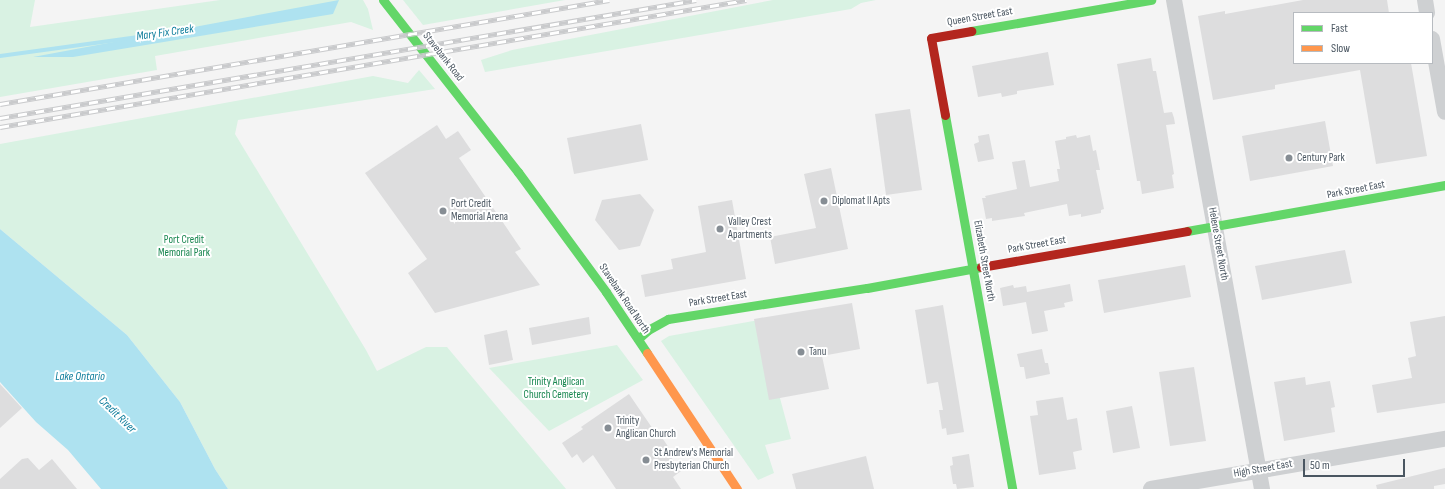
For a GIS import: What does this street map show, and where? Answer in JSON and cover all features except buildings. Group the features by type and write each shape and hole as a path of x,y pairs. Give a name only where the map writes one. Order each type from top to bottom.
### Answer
{"street":[{"name":"Stavebank Road","path":"383,0 483,128"},
{"name":"Queen Street East","path":"931,38 1151,0"},
{"name":"Helene Street North","path":"1174,0 1262,489"},
{"path":"1425,0 1427,12"},
{"name":"Elizabeth Street North","path":"931,38 1012,489"},
{"path":"1433,45 1445,112"},
{"name":"Stavebank Road North","path":"483,128 518,172 638,339 737,489"},
{"name":"Park Street East","path":"638,339 648,330 668,319 867,288 973,268 1334,206 1445,185"},
{"name":"High Street East","path":"1151,489 1445,439"}],"green space":[{"path":"0,0 35,0 30,27 220,0 363,0 368,9 373,30 351,22 155,56 157,70 0,97"},
{"path":"403,0 565,0 423,25"},
{"path":"773,0 876,0 861,3 851,9 485,72 481,60 512,50"},
{"name":"Port Credit Memorial Park","path":"419,70 435,89 238,120 235,134 366,350 377,371 426,347 447,347 566,489 228,489 215,469 180,402 127,335 0,229 0,144 373,76 408,83"},
{"path":"759,320 791,439 765,445 774,473 758,480 661,341 669,336"},
{"name":"Trinity Anglican Church Cemetery","path":"617,345 643,380 549,431 489,368"}],"water":[{"path":"339,0 333,14 73,57 33,57"},
{"name":"Lake Ontario","path":"0,229 127,335 180,402 215,469 228,489 101,489 68,450 36,422 0,382"}],"waterway":[{"name":"Mary Fix Creek","path":"0,56 146,36"}],"railway":[{"path":"0,104 609,0"},
{"path":"0,118 696,0"},
{"path":"0,127 746,0"}],"traffic: fast":[{"path":"383,0 518,172 606,292 647,353"},
{"path":"971,31 1151,0"},
{"path":"945,115 1012,489"},
{"path":"1187,231 1445,185"},
{"path":"638,339 648,330 668,319 867,288 981,267"}],"traffic: slow":[{"path":"647,353 737,489"}],"traffic: jam":[{"path":"945,115 931,38 971,31"},
{"path":"981,267 1187,231"}],"place":[{"name":"Century Park","path":"1289,158"},
{"name":"Diplomat II Apts","path":"824,201"},
{"name":"Port Credit Memorial Arena","path":"443,211"},
{"name":"Valley Crest Apartments","path":"720,229"},
{"name":"Tanu","path":"801,352"},
{"name":"Trinity Anglican Church","path":"608,428"},
{"name":"St Andrew's Memorial Presbyterian Church","path":"646,460"}],"water label":[{"name":"Credit River","path":"117,415"}]}
